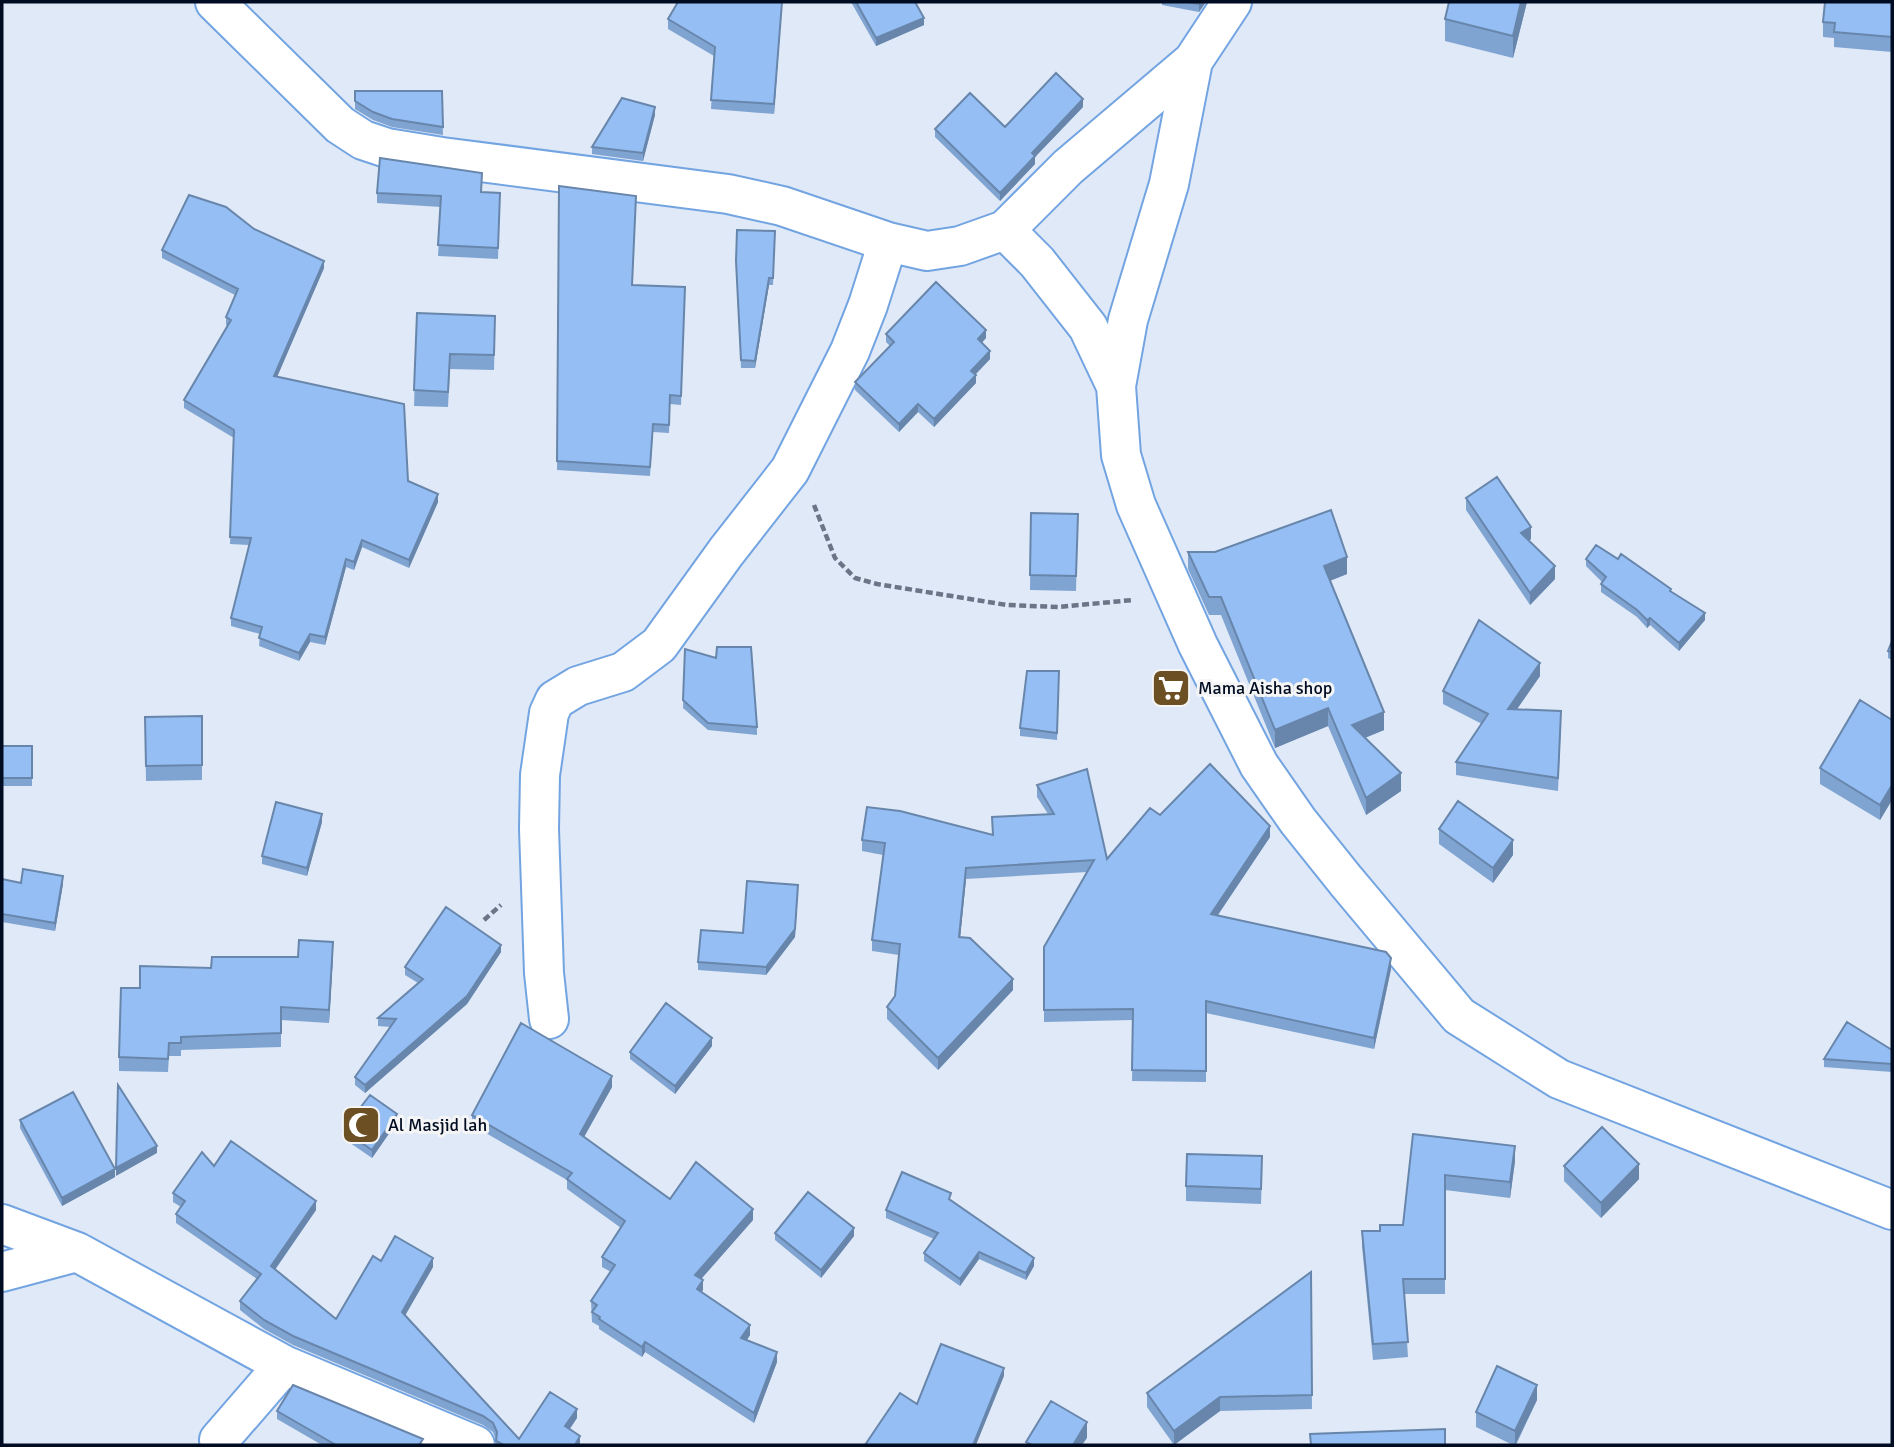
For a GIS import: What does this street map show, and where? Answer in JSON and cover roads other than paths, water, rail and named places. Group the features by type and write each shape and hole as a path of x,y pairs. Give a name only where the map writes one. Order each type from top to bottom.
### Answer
{"street":[{"path":"215,2 340,125 363,140 387,148 442,157 728,194 782,206 888,242 927,251 960,246 1005,230 1068,167 1193,61 1232,2"},
{"path":"1193,61 1169,184 1128,320 1116,386 1121,455 1136,505 1175,594 1259,765 1298,821 1459,1016 1559,1079 1892,1210"},
{"path":"1005,230 1037,262 1082,319 1116,386"},
{"path":"549,1018 544,973 539,829 540,775 548,713 555,700 578,686 623,672 659,645 790,470 850,351 888,242"},
{"path":"2,1224 77,1252 284,1365 475,1445"},
{"path":"2,1272 77,1252"},
{"path":"219,1440 284,1365"}],"place":[{"name":"Mama Aisha shop","path":"1171,688"},
{"name":"Al Masjid lah","path":"361,1125"}]}
